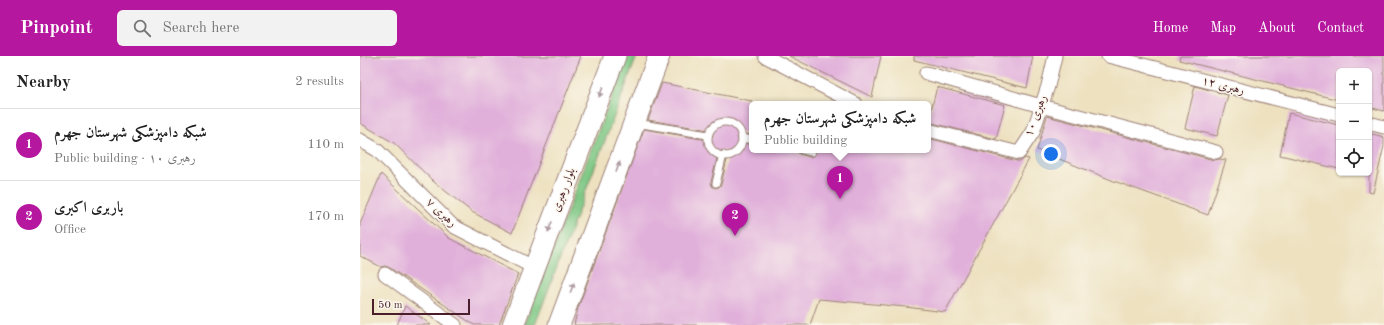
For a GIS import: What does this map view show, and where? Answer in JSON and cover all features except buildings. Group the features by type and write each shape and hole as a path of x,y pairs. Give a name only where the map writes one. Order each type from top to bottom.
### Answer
{"main road":[{"name":"بلوار رهبری","path":"513,325 614,56"},
{"path":"558,325 659,56"}],"street":[{"path":"765,56 850,101"},
{"name":"رهبری ۱۰","path":"931,131 1020,153 1032,132 1048,86 1055,56"},
{"name":"رهبری ۱۲","path":"1108,56 1336,114"},
{"path":"926,73 1041,106 1216,152"},
{"path":"1372,124 1384,127"},
{"name":"رهبری ۷","path":"360,140 377,150 453,226 534,268"},
{"path":"385,274 455,325"}],"lane":[{"path":"724,121 735,125 742,138 740,146 733,154 723,155 717,154 709,146 708,135 714,126 719,122 724,121"},
{"path":"634,123 708,135"},
{"path":"742,138 749,139"},
{"path":"716,183 723,155"}],"green space":[{"path":"627,56 637,56 535,325 524,325"}],"place":[{"name":"شبکه دامپزشکی شهرستان جهرم","path":"840,199"},
{"name":"باربری اکبری","path":"735,236"}]}
